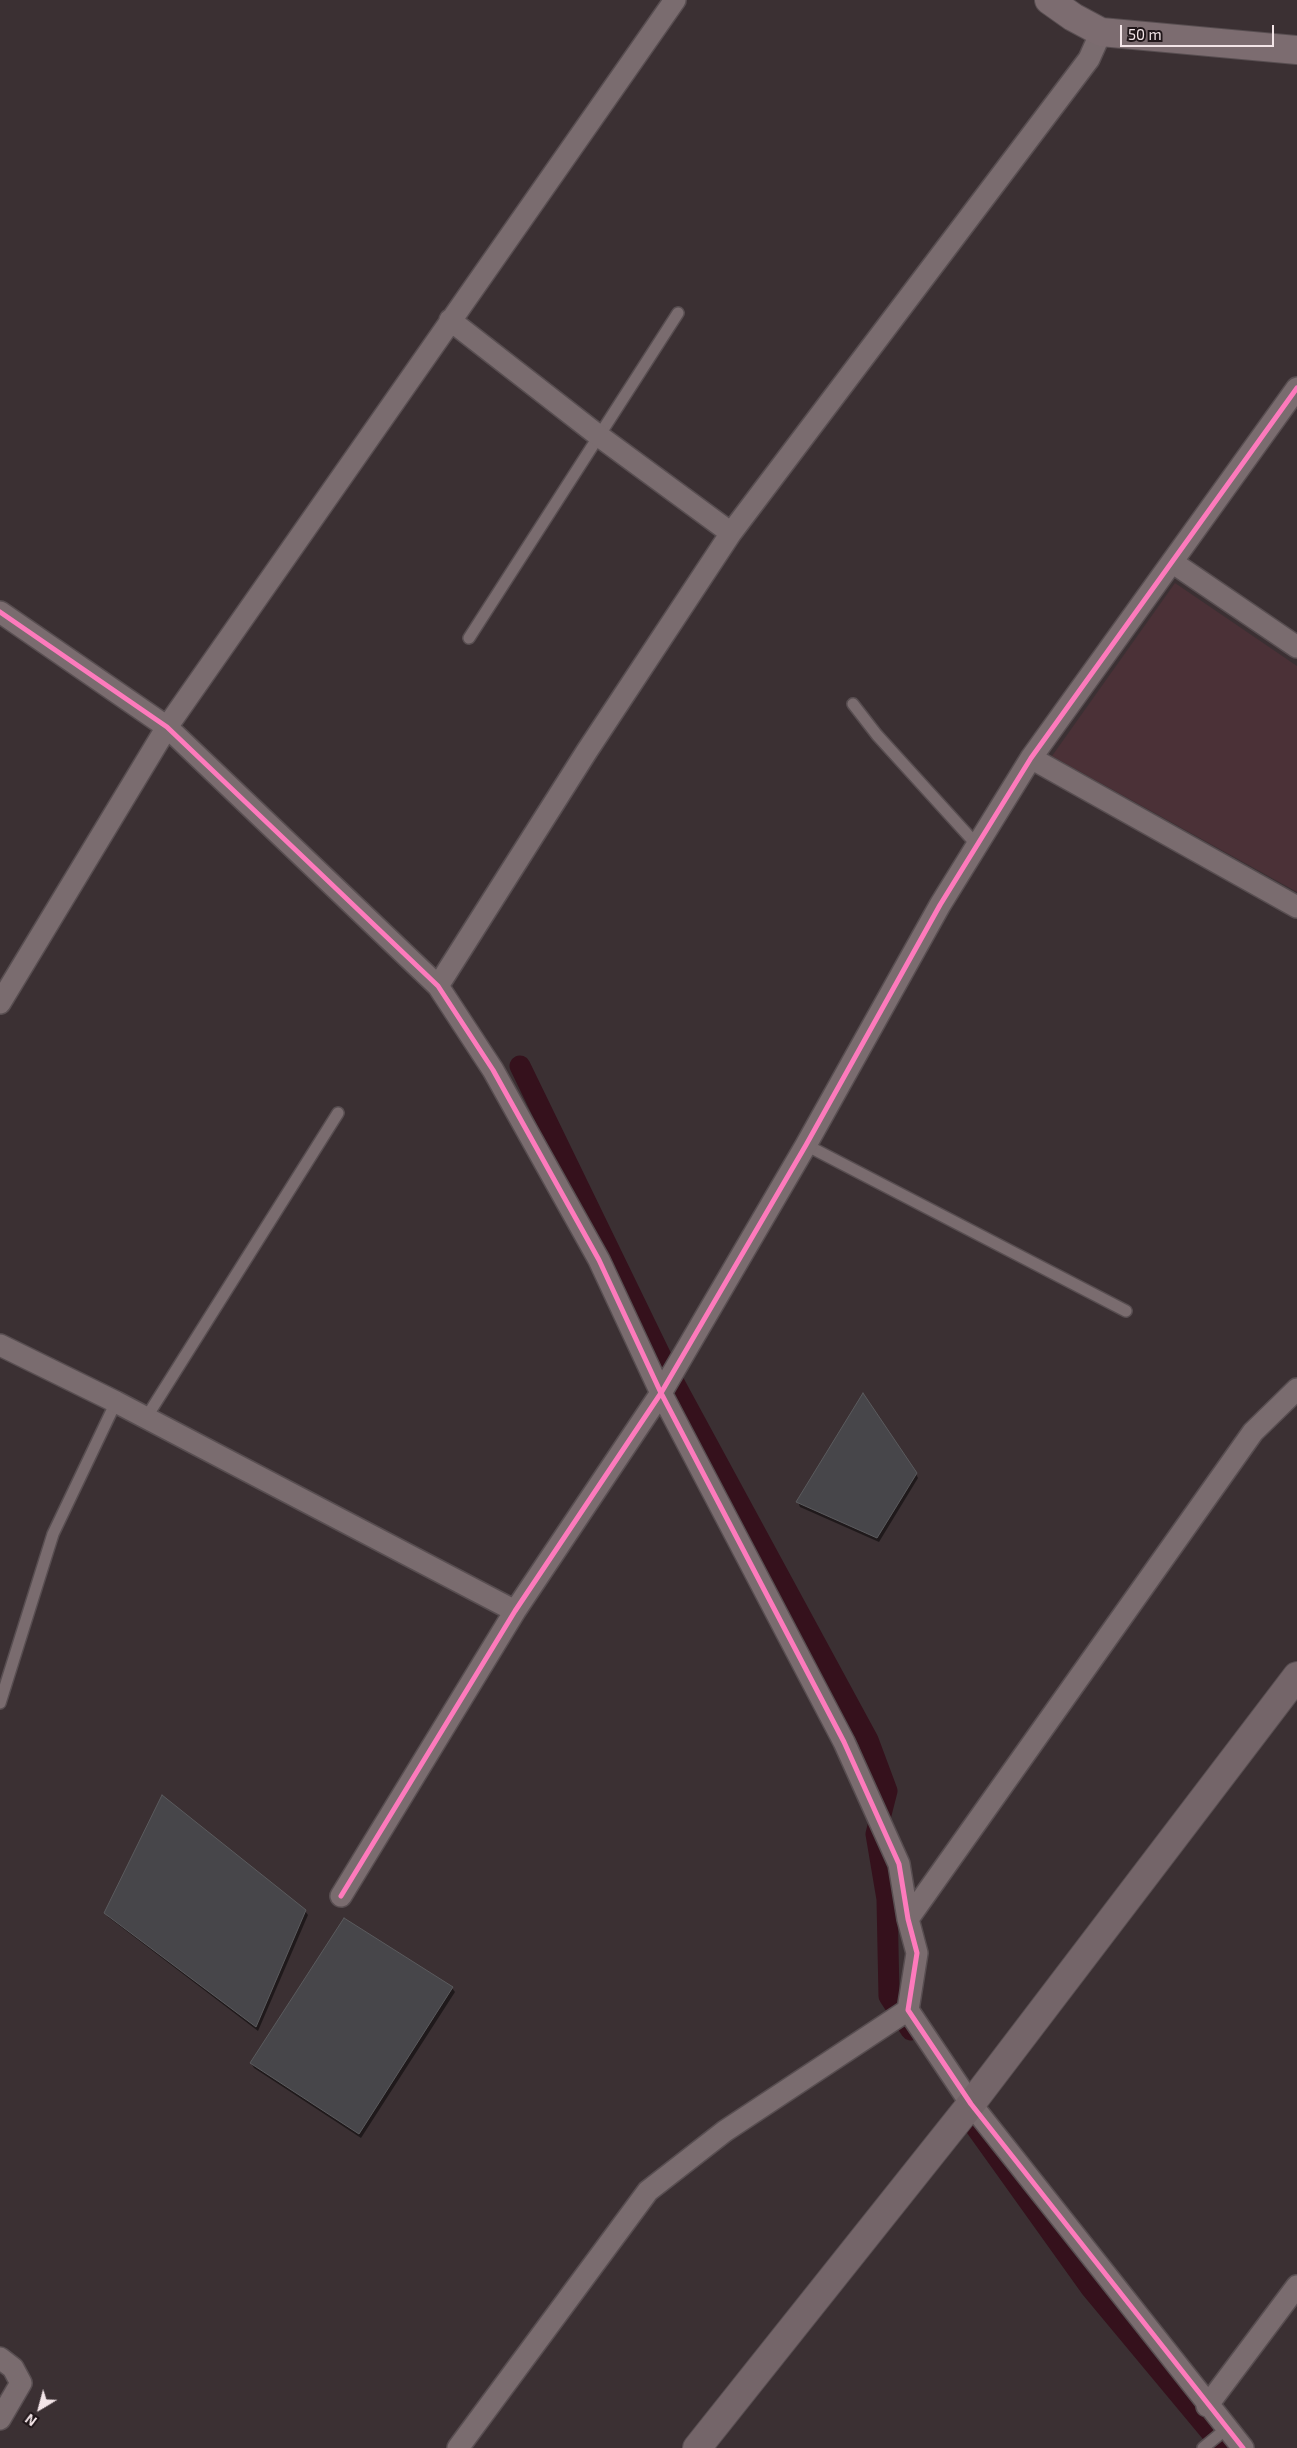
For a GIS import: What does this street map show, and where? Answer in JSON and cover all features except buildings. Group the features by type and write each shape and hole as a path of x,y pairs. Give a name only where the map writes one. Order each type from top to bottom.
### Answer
{"main road":[{"path":"1049,0 1073,17 1101,32 1297,50"}],"street":[{"path":"0,1003 167,727 674,0"},
{"path":"438,986 587,751 732,533 1089,59 1101,32"},
{"path":"450,320 599,436 732,533"},
{"path":"341,1896 515,1611 661,1393 806,1145 940,905 1031,758 1297,388"},
{"path":"1172,562 1297,647"},
{"path":"0,612 167,727 438,986 493,1070 599,1260 661,1393 844,1742 899,1864 908,1919 917,1953 908,2010 971,2104 1207,2406 1242,2448"},
{"path":"1031,758 1297,907"},
{"path":"0,1345 116,1402 515,1611"},
{"path":"908,1919 1253,1432 1297,1389"},
{"path":"696,2448 971,2104 1297,1676"},
{"path":"458,2448 648,2191 725,2131 908,2010"},
{"path":"1207,2406 1297,2286"},
{"path":"0,2358 12,2368 21,2383 0,2419"}],"lane":[{"path":"469,638 678,313"},
{"path":"853,704 877,735 977,845"},
{"path":"146,1418 338,1113"},
{"path":"806,1145 1126,1311"},
{"path":"0,1703 52,1534 116,1402"},
{"path":"1203,2448 1226,2429"}],"shaded area":[{"path":"1175,583 1297,666 1297,892 1052,756"}],"waterway":[{"path":"520,1066 671,1377 868,1740 887,1791 876,1834 887,1899 889,1996 911,2030"},
{"path":"962,2108 1090,2287 1224,2448"}],"cycle path":[{"path":"341,1896 515,1611 661,1393 806,1145 940,905 1031,758 1297,388"},
{"path":"0,612 167,727 438,986 493,1070 599,1260 661,1393 844,1742 899,1864 908,1919 917,1953 908,2010 971,2104 1243,2448"}]}
